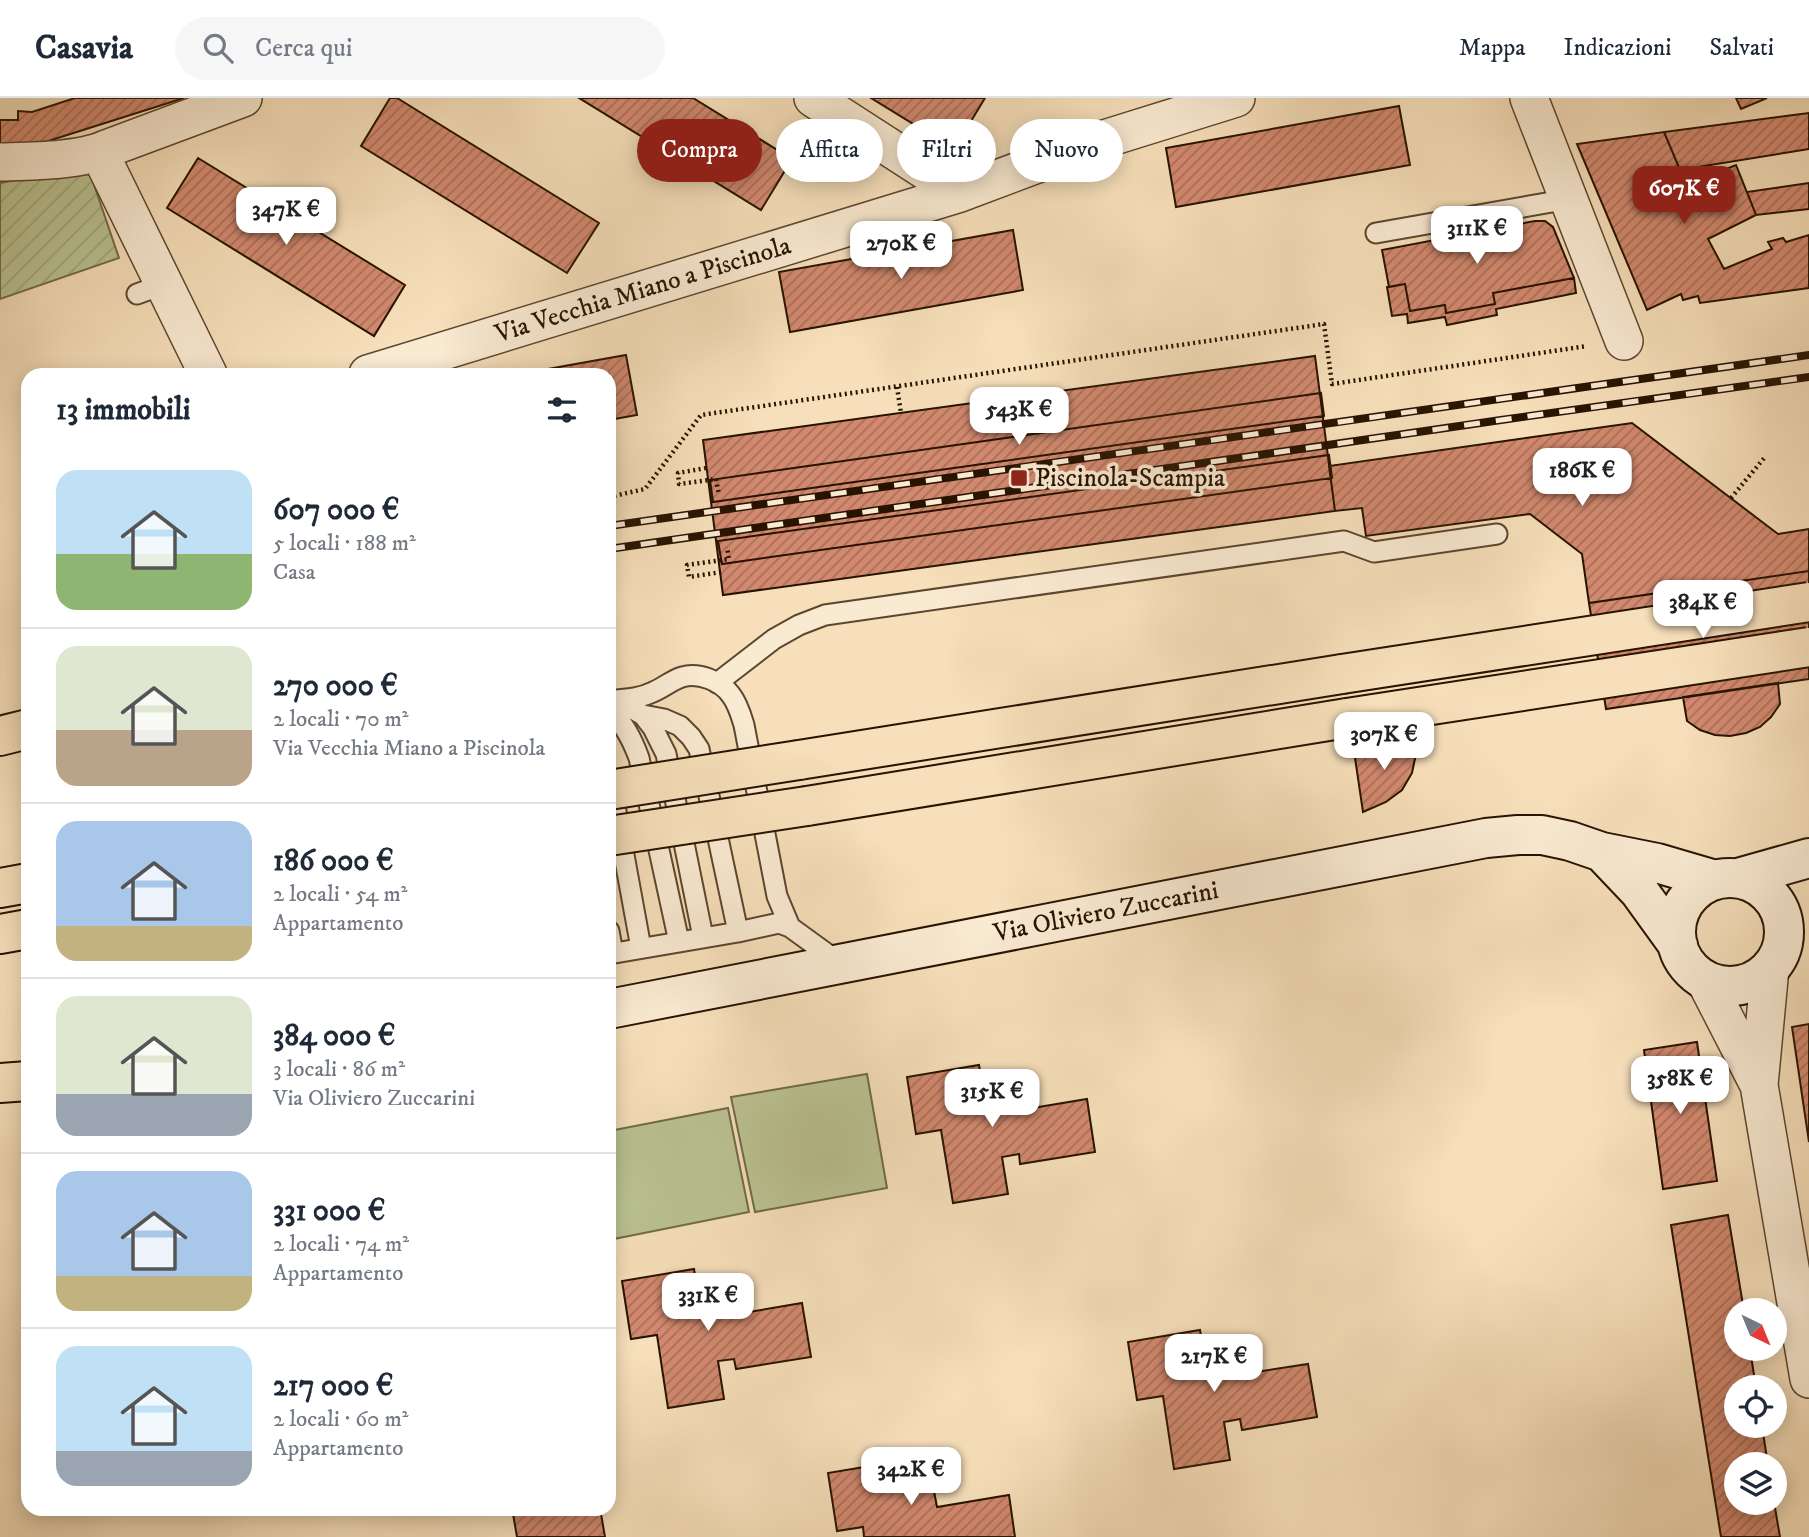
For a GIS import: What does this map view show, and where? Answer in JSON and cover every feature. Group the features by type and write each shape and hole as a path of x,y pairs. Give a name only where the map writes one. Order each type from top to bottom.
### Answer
{"highway":[{"path":"616,789 1809,602"},
{"path":"616,835 1809,647"},
{"path":"0,736 21,731"},
{"path":"0,888 21,884"},
{"path":"0,934 21,930"},
{"path":"0,1083 21,1082"}],"main road":[{"name":"Via Oliviero Zuccarini","path":"616,1008 1486,838 1518,835 1542,835 1602,852 1754,883 1768,893 1779,907 1784,923 1777,954"},
{"name":"Via Oliviero Zuccarini","path":"1602,852 1639,891 1678,945 1693,971 1705,979"},
{"path":"1678,945 1676,930 1679,914 1688,898 1700,887 1809,858"},
{"path":"1705,979 1722,985 1740,985 1756,979 1777,954 1809,903"}],"street":[{"path":"96,154 243,98"},
{"path":"813,98 960,193"},
{"name":"Via Vecchia Miano a Piscinola","path":"388,368 960,193 1101,141 1236,98"},
{"path":"1529,98 1624,341"},
{"path":"0,162 63,159 90,153 103,160 150,289 204,368"},
{"path":"1759,1085 1777,954"},
{"path":"1705,979 1759,1085 1809,1379"}],"lane":[{"path":"1376,233 1569,199"},
{"path":"717,683 774,639 825,615 1344,541 1374,552 1497,534"},
{"path":"616,701 643,696 683,676 700,675 730,693 744,725 777,896 790,927"},
{"path":"616,704 680,726 699,749 738,932"},
{"path":"616,712 639,758 679,942"},
{"path":"643,715 666,754 703,937"},
{"path":"616,812 642,948"},
{"path":"616,953 779,923 790,927 841,964"}],"path":[{"path":"616,495 645,489 701,415 1324,324 1332,384 1624,341"},
{"path":"897,387 901,413"},
{"path":"1731,498 1765,457"},
{"path":"706,468 678,472 679,484 716,479 719,495"},
{"path":"720,572 689,577 687,565 729,559 727,547"}],"green space":[{"path":"88,167 119,258 0,299 0,183"},
{"path":"867,1074 887,1188 755,1212 731,1097"},
{"path":"728,1108 749,1212 616,1239 616,1130"}],"building":[{"path":"75,98 184,98 42,143 0,145 0,120 18,120 18,111 32,112"},
{"path":"390,98 397,98 599,223 567,273 361,146"},
{"path":"579,98 693,98 727,119 637,119 637,134"},
{"path":"871,98 985,98 972,119 905,119"},
{"path":"1736,98 1767,98 1741,109"},
{"path":"1399,106 1410,165 1176,207 1166,148"},
{"path":"1809,113 1809,149 1680,170 1664,132"},
{"path":"1664,132 1680,170 1673,172 1679,188 1736,165 1756,215 1708,239 1724,269 1772,249 1768,242 1783,238 1786,242 1809,235 1809,288 1700,303 1698,296 1683,300 1681,294 1647,310 1577,144"},
{"path":"762,141 776,149 778,182 761,210 716,182 762,182"},
{"path":"198,158 405,285 374,336 167,208"},
{"path":"1809,183 1809,209 1756,215 1747,192"},
{"path":"1545,221 1553,227 1574,278 1493,293 1495,304 1446,313 1445,305 1410,311 1405,284 1389,287 1382,250"},
{"path":"1013,230 1023,290 790,332 779,272"},
{"path":"1574,278 1576,293 1496,309 1497,315 1447,325 1445,317 1408,323 1407,314 1392,316 1387,287 1405,284 1410,311 1445,305 1446,313 1495,304 1493,293"},
{"path":"626,355 637,415 616,419 616,368 553,368"},
{"path":"1315,356 1335,511 723,595 703,440"},
{"path":"1321,393 1324,416 713,502 710,480"},
{"path":"1632,423 1778,534 1809,529 1809,571 1589,603 1582,554 1530,514 1366,536 1362,508 1335,511 1329,466"},
{"path":"1329,455 1332,478 722,564 718,541"},
{"path":"1809,571 1809,679 1606,709 1589,603"},
{"path":"1778,683 1780,704 1760,727 1746,733 1715,735 1700,730 1687,721 1683,697"},
{"path":"1415,739 1416,754 1412,773 1402,790 1386,802 1363,812 1354,751"},
{"path":"1809,1024 1809,1142 1792,1027"},
{"path":"1697,1042 1717,1181 1663,1189 1644,1050"},
{"path":"979,1065 982,1083 1010,1078 1015,1111 1087,1099 1095,1152 1020,1164 1019,1154 1002,1157 1008,1194 953,1203 941,1130 916,1134 907,1077"},
{"path":"1728,1215 1742,1298 1724,1298 1724,1362 1752,1362 1754,1375 1724,1375 1724,1438 1764,1438 1766,1452 1724,1452 1724,1515 1776,1515 1780,1537 1721,1537 1671,1225"},
{"path":"694,1269 697,1287 726,1282 731,1315 802,1303 811,1357 736,1369 734,1359 718,1361 724,1399 668,1408 657,1335 631,1339 622,1281"},
{"path":"1200,1330 1203,1348 1232,1343 1236,1375 1308,1364 1317,1417 1242,1430 1240,1419 1224,1422 1230,1460 1174,1469 1163,1396 1137,1400 1128,1342"},
{"path":"900,1461 903,1479 931,1475 937,1507 1009,1495 1015,1537 864,1537 863,1527 837,1531 828,1473"},
{"path":"513,1516 601,1516 605,1537 517,1537"}],"railway":[{"path":"616,525 1809,355"},
{"path":"616,548 1809,377"}],"place":[{"name":"Piscinola-Scampia","path":"1019,478"}]}
